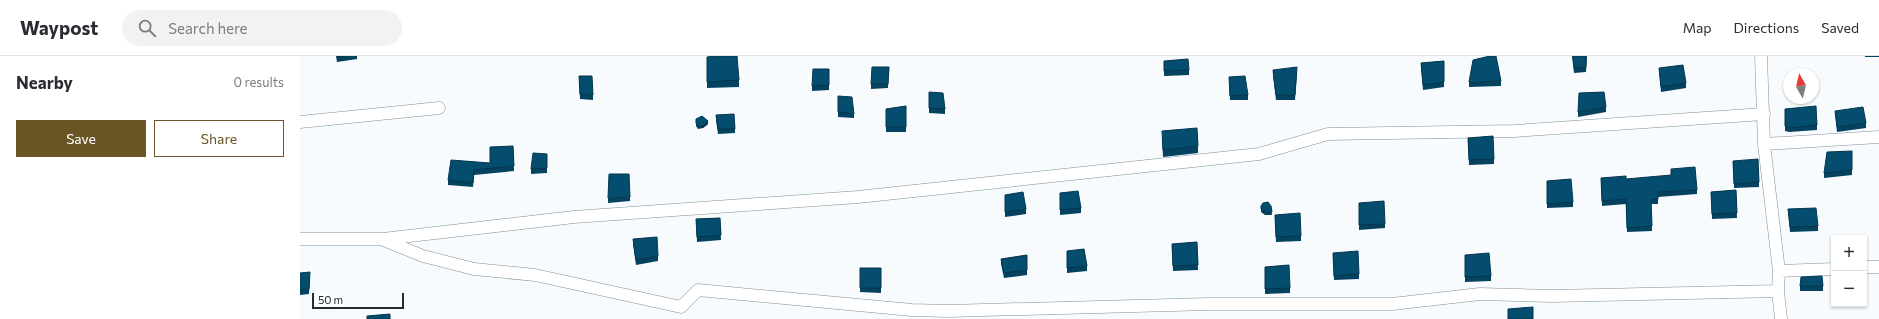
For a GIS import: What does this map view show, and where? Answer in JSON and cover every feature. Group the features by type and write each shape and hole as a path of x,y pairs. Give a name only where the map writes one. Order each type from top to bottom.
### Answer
{"street":[{"path":"1761,56 1764,144 1780,271 1778,291 1781,319"},
{"path":"300,122 439,108"},
{"path":"300,239 381,239 582,216 858,197 1259,154 1328,134 1514,130 1764,114"},
{"path":"1764,144 1879,137"},
{"path":"381,239 423,256 474,269 535,275 681,307 698,290 912,310 941,311 1209,304 1392,304 1480,294 1552,296 1778,291"},
{"path":"1867,267 1879,267"},
{"path":"1780,271 1831,268"}],"building":[{"path":"737,56 739,80 707,82 707,57"},
{"path":"1496,56 1501,81 1469,82 1473,60"},
{"path":"1573,56 1586,56 1586,67 1574,68"},
{"path":"1188,59 1189,70 1164,71 1164,61"},
{"path":"1444,61 1444,82 1423,85 1421,63"},
{"path":"1683,65 1686,83 1661,87 1659,68"},
{"path":"872,67 889,67 888,84 871,84"},
{"path":"1297,67 1295,95 1276,95 1273,70"},
{"path":"813,69 829,69 829,85 812,86"},
{"path":"579,76 592,76 593,95 580,94"},
{"path":"1245,76 1248,95 1230,96 1229,77"},
{"path":"929,92 943,93 945,109 929,108"},
{"path":"1604,92 1606,107 1578,112 1579,93"},
{"path":"838,96 852,97 854,114 838,112"},
{"path":"906,106 906,127 886,127 886,109"},
{"path":"1816,106 1817,125 1789,128 1785,126 1785,109"},
{"path":"1863,107 1866,123 1837,127 1835,111"},
{"path":"734,114 735,129 718,129 716,115"},
{"path":"702,116 708,121 703,126 698,126 696,119"},
{"path":"1197,128 1198,146 1163,150 1162,131"},
{"path":"1493,136 1494,159 1469,160 1468,138"},
{"path":"513,146 514,166 474,170 473,183 448,180 451,160 490,163 490,147"},
{"path":"1852,151 1852,170 1824,173 1827,152"},
{"path":"533,153 547,154 547,168 531,169"},
{"path":"1758,159 1759,182 1734,184 1733,161"},
{"path":"1695,167 1697,190 1658,192 1658,199 1651,200 1652,226 1627,228 1626,199 1602,201 1601,178 1626,176 1626,179 1671,175 1671,169"},
{"path":"609,174 629,174 630,197 608,198"},
{"path":"1571,179 1573,202 1547,204 1547,181"},
{"path":"1736,190 1737,213 1712,214 1711,192"},
{"path":"1078,191 1081,208 1060,210 1060,193"},
{"path":"1023,192 1026,209 1005,212 1005,195"},
{"path":"1384,201 1385,224 1359,225 1359,203"},
{"path":"1268,202 1271,206 1272,212 1265,212 1261,209 1263,203"},
{"path":"1816,208 1818,226 1790,227 1788,209"},
{"path":"1300,213 1301,236 1276,237 1275,215"},
{"path":"720,218 721,235 697,237 696,219"},
{"path":"657,237 658,256 636,260 633,239"},
{"path":"1197,242 1198,265 1173,266 1172,244"},
{"path":"1084,249 1087,266 1067,268 1067,251"},
{"path":"1358,251 1359,274 1334,276 1333,253"},
{"path":"1489,253 1491,276 1465,277 1465,255"},
{"path":"1027,255 1027,270 1004,273 1001,259"},
{"path":"1289,265 1290,288 1265,289 1265,267"},
{"path":"860,268 881,268 881,288 860,288"},
{"path":"310,272 309,289 300,290 300,273"},
{"path":"1822,276 1823,286 1800,286 1801,277"},
{"path":"1533,307 1533,319 1508,319 1508,309"},
{"path":"390,314 390,319 367,319 367,316"}]}
